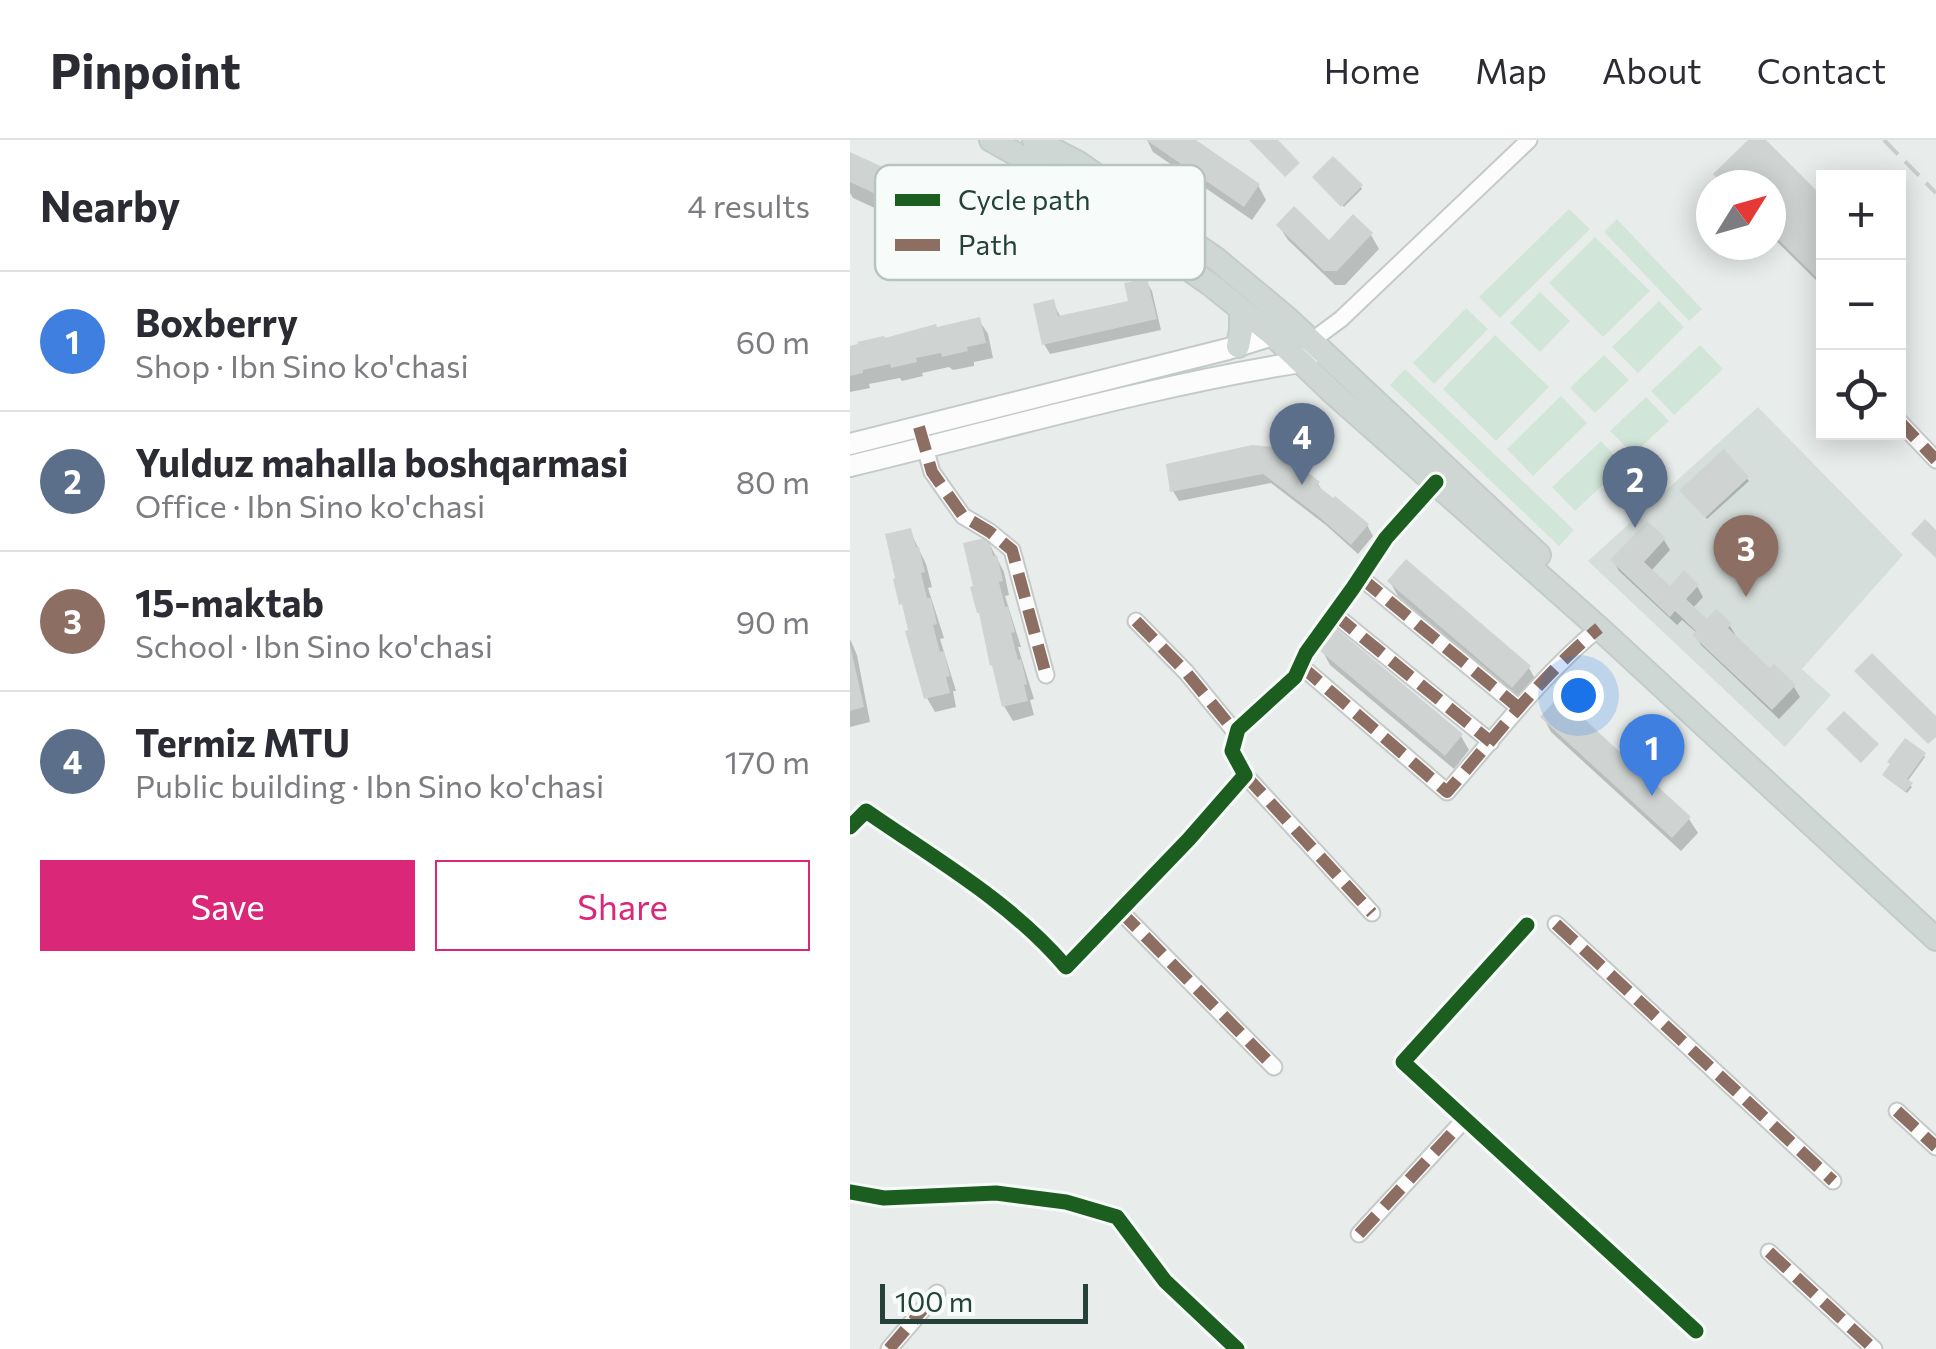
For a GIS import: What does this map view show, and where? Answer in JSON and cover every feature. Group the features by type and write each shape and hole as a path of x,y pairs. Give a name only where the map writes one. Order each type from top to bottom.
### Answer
{"main road":[{"path":"991,140 1036,165"},
{"path":"1034,140 1082,165"},
{"path":"1205,254 1281,327 1556,570 1936,918"},
{"path":"1204,280 1241,308 1281,327"},
{"path":"1238,346 1241,308"},
{"path":"850,466 922,438 1238,346 1281,327"},
{"path":"850,444 922,438 1068,410 1244,371 1310,351"},
{"path":"1310,351 1436,482 1936,939"}],"street":[{"path":"1310,351 1529,140"},
{"path":"1906,428 1936,460"},
{"path":"922,438 932,472 964,516 1012,550 1046,676"},
{"path":"1372,913 1245,775 1232,751 1236,733 1295,678 1306,653 1386,538 1436,482"},
{"path":"1360,577 1520,708"},
{"path":"1334,614 1491,742"},
{"path":"1136,621 1186,672 1236,733"},
{"path":"1300,665 1447,792 1569,653 1599,628"},
{"path":"850,826 866,811 1008,909 1042,939 1066,968 1245,775"},
{"path":"1119,910 1274,1067"},
{"path":"1556,924 1833,1181"},
{"path":"1528,925 1403,1062 1696,1332"},
{"path":"1897,1112 1936,1147"},
{"path":"1360,1234 1465,1119"},
{"path":"850,1192 884,1198 996,1193 1066,1202 1117,1217 1165,1281 1237,1349"},
{"path":"1769,1252 1874,1349"},
{"path":"889,1349 936,1293"}],"shaded area":[{"path":"1758,407 1903,555 1802,669 1831,695 1785,747 1588,561"}],"green space":[{"path":"1569,209 1590,229 1500,318 1479,297"},
{"path":"1617,219 1702,309 1689,321 1604,232"},
{"path":"1595,237 1650,291 1603,337 1549,283"},
{"path":"1540,292 1570,321 1540,352 1510,323"},
{"path":"1659,301 1684,327 1638,373 1612,347"},
{"path":"1466,308 1488,329 1434,384 1413,363"},
{"path":"1495,335 1549,387 1496,441 1443,389"},
{"path":"1700,345 1723,369 1674,415 1651,391"},
{"path":"1604,355 1629,380 1595,413 1570,388"},
{"path":"1405,369 1574,530 1559,546 1390,385"},
{"path":"1561,396 1587,423 1533,476 1507,449"},
{"path":"1646,397 1669,421 1633,454 1610,431"},
{"path":"1601,441 1624,465 1575,511 1552,487"}],"building":[{"path":"1146,140 1196,140 1260,184 1244,207 1205,180 1205,165 1183,165"},
{"path":"1249,140 1278,140 1300,163 1285,177"},
{"path":"1748,140 1766,140 1816,190 1816,277 1786,247 1786,170 1717,170"},
{"path":"850,152 878,165 875,165 875,194 850,182"},
{"path":"1333,156 1363,185 1341,207 1312,177"},
{"path":"1294,206 1329,240 1353,214 1373,233 1337,271 1324,271 1276,225"},
{"path":"1147,280 1157,319 1042,345 1033,304 1054,299 1058,316 1128,301 1124,283"},
{"path":"980,317 986,343 967,347 968,351 916,358 917,362 891,368 890,364 850,376 850,346 857,342"},
{"path":"1252,445 1275,447 1369,524 1351,545 1263,474 1170,492 1166,464"},
{"path":"1724,449 1749,477 1705,518 1679,490"},
{"path":"1925,519 1936,530 1936,558 1911,534"},
{"path":"1647,521 1666,538 1644,562 1670,586 1684,570 1699,585 1686,599 1707,619 1716,609 1732,624 1728,628 1770,668 1774,664 1796,685 1772,710 1692,635 1696,631 1675,611 1670,617 1610,560"},
{"path":"911,528 925,572 921,573 927,598 931,598 940,652 944,651 950,676 946,677 950,693 924,699 885,534"},
{"path":"989,537 993,556 997,555 1003,581 999,582 1027,684 1024,685 1028,701 1002,707 970,587 973,586 963,543"},
{"path":"1406,559 1531,666 1512,688 1387,581"},
{"path":"1337,629 1463,734 1445,756 1319,650"},
{"path":"850,645 864,707 850,711"},
{"path":"1872,653 1936,716 1936,737 1928,744 1854,671"},
{"path":"1559,696 1691,817 1672,838 1540,717"},
{"path":"1844,711 1879,744 1861,763 1826,729"},
{"path":"1905,738 1926,753 1907,779 1913,783 1905,792 1882,775"}],"railway":[{"path":"1884,140 1936,193"}],"marked path":[{"path":"919,427 932,472 963,516 1012,550 1046,675"},
{"path":"1906,428 1936,460"},
{"path":"1360,577 1519,708"},
{"path":"1334,614 1491,742"},
{"path":"1136,621 1186,672 1236,733"},
{"path":"1300,665 1447,792 1539,686 1599,628"},
{"path":"1245,775 1372,913"},
{"path":"1119,910 1274,1067"},
{"path":"1556,924 1833,1181"},
{"path":"1897,1111 1936,1147"},
{"path":"1359,1234 1465,1119"},
{"path":"1769,1252 1874,1349"},
{"path":"889,1349 937,1293"}],"cycle path":[{"path":"850,827 866,811 997,902 1066,967 1245,775 1232,751 1238,729 1295,677 1306,653 1386,538 1436,482"},
{"path":"1527,925 1403,1062 1696,1331"},
{"path":"850,1192 884,1198 996,1193 1066,1202 1117,1217 1165,1281 1237,1349"}],"place":[{"name":"Termiz MTU","path":"1302,485"},
{"name":"Yulduz mahalla boshqarmasi","path":"1635,528"},
{"name":"15-maktab","path":"1746,597"},
{"name":"Boxberry","path":"1652,796"}]}
